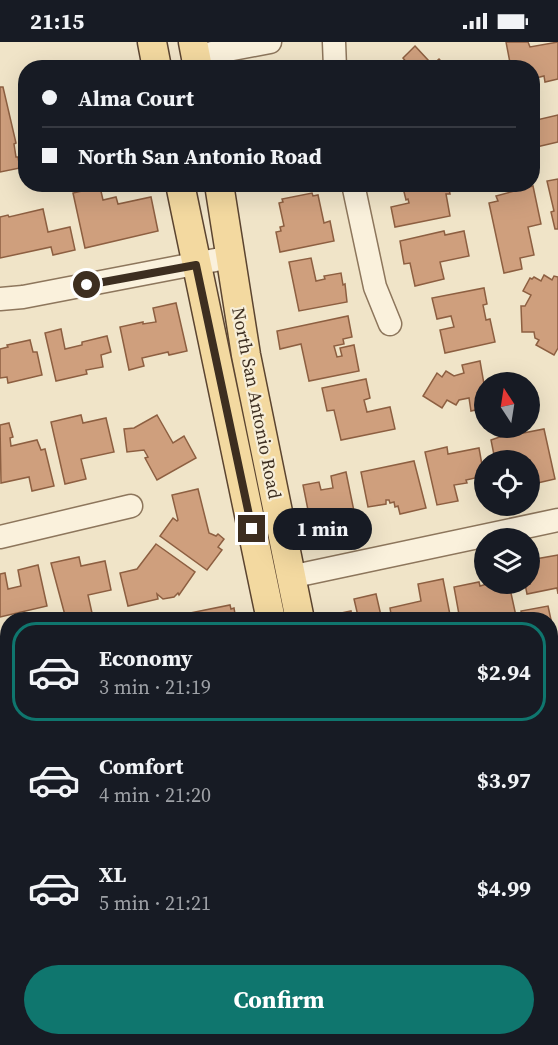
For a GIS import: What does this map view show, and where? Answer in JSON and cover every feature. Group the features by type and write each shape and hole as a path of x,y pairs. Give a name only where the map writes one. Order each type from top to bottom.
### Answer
{"main road":[{"path":"152,42 155,60"},
{"name":"North San Antonio Road","path":"182,192 269,612"},
{"name":"North San Antonio Road","path":"220,192 246,355 298,612"}],"street":[{"path":"195,55 270,42"},
{"path":"334,42 335,60"},
{"path":"355,192 375,287 390,324"},
{"path":"0,299 23,297 231,257"},
{"path":"0,537 131,506"},
{"path":"290,577 558,520"}],"building":[{"path":"506,42 528,42 530,47 558,42 558,79 545,82 544,76 540,77 540,60 509,60"},
{"path":"415,46 428,60 405,60 403,58"},
{"path":"0,87 3,87 16,143 14,144 16,157 18,157 18,168 0,172"},
{"path":"558,115 558,142 540,146 540,119"},
{"path":"558,179 558,229 555,229 551,212 554,211 547,181"},
{"path":"101,192 103,200 116,197 118,204 151,197 158,231 85,248 73,193"},
{"path":"404,192 450,192 450,194 446,194 450,216 395,227 391,207 409,203 408,199 406,200"},
{"path":"511,192 534,192 541,224 528,227 534,255 520,258 522,269 504,273 489,203 498,201 496,196"},
{"path":"312,193 313,196 318,195 324,223 330,221 334,241 280,252 276,232 281,231 280,227 284,226 279,203 283,202 282,199"},
{"path":"43,209 48,232 70,227 75,250 53,255 51,247 0,258 0,217"},
{"path":"444,231 445,235 464,231 469,256 440,262 444,279 415,286 410,263 404,264 400,241"},
{"path":"311,258 316,281 325,279 324,276 341,273 347,302 299,311 289,262"},
{"path":"544,275 552,280 554,276 558,277 558,348 554,355 536,345 539,340 535,338 534,332 522,332 521,306 525,306 531,295 523,291 530,278 534,277 541,281"},
{"path":"484,288 487,304 483,305 486,320 490,319 495,342 445,353 440,330 454,327 451,316 437,319 432,298"},
{"path":"176,303 187,351 169,355 168,352 142,358 144,366 129,370 120,327 156,322 153,308"},
{"path":"348,316 352,337 343,339 344,344 334,346 337,357 342,356 340,348 354,345 359,371 309,381 301,344 280,349 277,331"},
{"path":"61,329 65,349 107,336 111,352 101,355 103,367 86,370 87,374 56,381 45,333"},
{"path":"30,340 33,352 37,352 42,375 8,383 7,377 0,378 0,349 8,347 7,345"},
{"path":"480,361 482,372 474,372 474,410 471,411 469,398 459,400 456,405 447,400 442,408 423,396 437,373 442,377 446,371 454,376 464,373 462,365"},
{"path":"366,379 370,398 364,400 367,412 390,407 395,429 341,440 334,410 327,411 322,388"},
{"path":"81,415 83,423 106,418 114,452 81,459 86,479 65,484 51,422"},
{"path":"157,415 173,443 184,436 196,458 157,480 145,458 148,457 144,450 127,452 124,429 134,428"},
{"path":"9,423 13,437 10,438 11,446 37,440 41,450 45,449 54,486 32,491 29,477 1,483 0,425"},
{"path":"544,429 555,479 540,482 540,450 493,450 491,440 540,438 540,430"},
{"path":"447,447 448,454 479,448 479,450 474,450 474,478 466,480 467,483 454,485 458,501 437,505 425,452"},
{"path":"414,461 426,508 400,514 398,506 395,507 394,502 390,503 389,500 386,500 386,504 368,507 361,472"},
{"path":"346,472 356,521 312,530 303,485 319,482 321,490 333,488 331,476"},
{"path":"198,489 209,533 216,536 218,534 224,539 218,547 222,550 207,570 160,536 173,518 178,520 172,495"},
{"path":"156,544 195,572 179,595 178,593 174,597 163,599 157,594 158,599 128,606 120,573 137,569"},
{"path":"558,555 558,594 557,588 540,591 540,558"},
{"path":"79,557 81,566 105,561 111,590 88,595 92,612 64,612 51,563"},
{"path":"38,565 47,606 21,612 0,612 0,574 5,573 8,589 21,586 18,570"},
{"path":"443,579 449,612 391,612 390,608 421,601 418,584"},
{"path":"474,583 474,594 511,594 515,612 459,612 454,587"},
{"path":"376,594 380,612 357,612 354,599"},
{"path":"230,605 235,612 195,612"},
{"path":"548,606 549,612 521,612"}],"route":[{"path":"87,285 196,265 252,529"}]}
